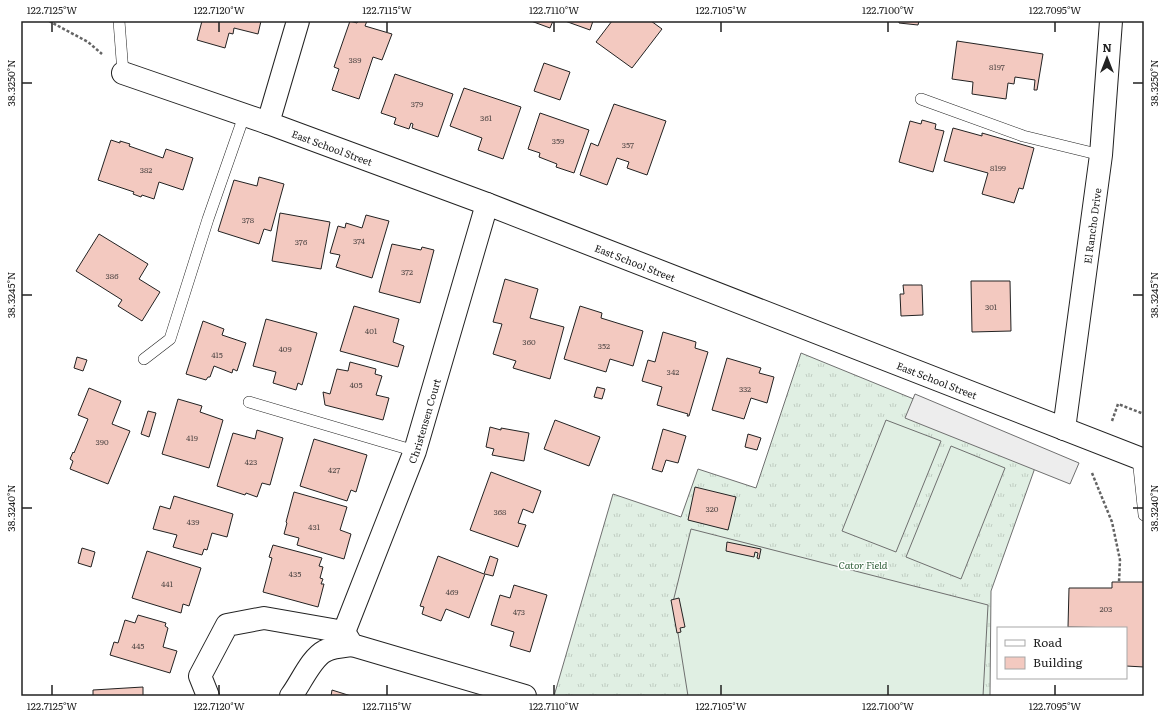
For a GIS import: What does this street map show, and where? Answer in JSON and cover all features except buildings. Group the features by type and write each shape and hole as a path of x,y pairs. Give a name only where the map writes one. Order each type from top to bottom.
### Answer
{"street":[{"path":"268,123 298,21"},
{"name":"El Rancho Drive","path":"1064,429 1101,155 1111,21"},
{"name":"East School Street","path":"123,73 244,116 268,123 488,204 1141,459"},
{"name":"Christensen Court","path":"348,638 415,451 488,204"},
{"path":"208,696 200,676 227,625 264,618 348,638 525,696"},
{"path":"291,696 300,685 312,662 325,651 348,638"}],"lane":[{"path":"119,21 123,73"},
{"path":"921,99 1023,136 1101,155"},
{"path":"144,359 170,339 208,219 244,116"},
{"path":"250,402 415,451"},
{"path":"1141,459 1144,515"}],"path":[{"path":"49,21 88,42 123,73"},
{"path":"1112,423 1118,404 1144,414"},
{"path":"1092,473 1112,522 1120,560 1119,582"}],"green space":[{"name":"Cator Field","path":"801,353 1041,451 991,591 990,696 554,696 613,494 681,517 698,469 756,488"},
{"path":"886,420 941,441 896,552 842,531"},
{"path":"951,446 1005,468 961,579 906,557"},
{"path":"691,529 988,605 983,696 688,696 673,602"}],"shaded area":[{"path":"915,394 1079,463 1070,484 905,418"}]}
